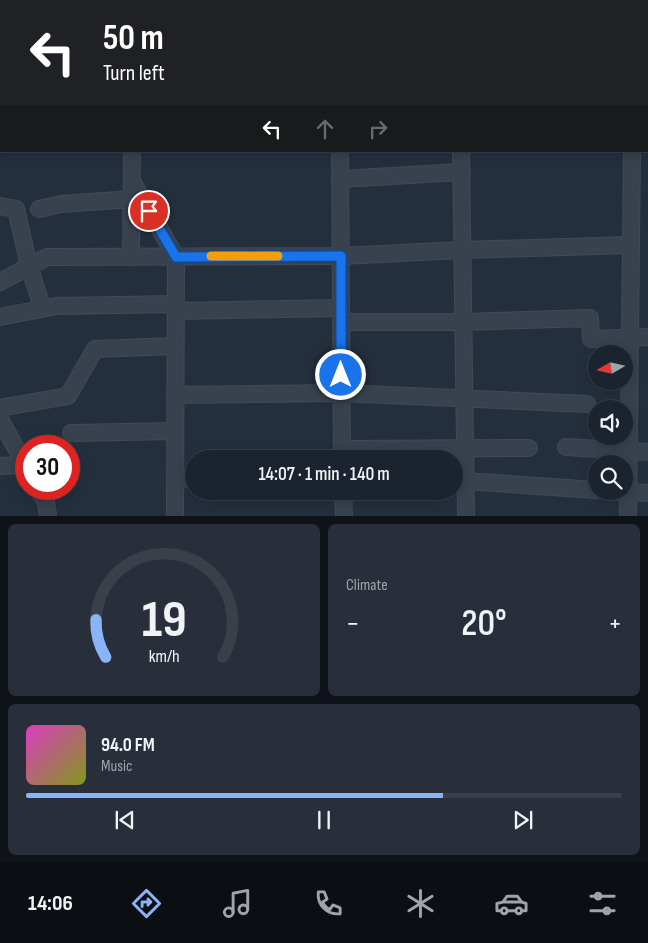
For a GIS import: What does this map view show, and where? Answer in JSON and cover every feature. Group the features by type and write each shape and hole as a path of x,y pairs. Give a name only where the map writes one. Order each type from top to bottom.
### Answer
{"street":[{"path":"131,257 132,152"},
{"path":"340,152 342,450"},
{"path":"462,152 463,400 466,516"},
{"path":"629,455 632,152"},
{"path":"340,179 462,172"},
{"path":"132,181 176,257 175,516"},
{"path":"39,209 60,204 132,199"},
{"path":"0,206 16,209 29,266 42,307"},
{"path":"0,282 47,257 341,256 631,245"},
{"path":"0,317 42,307 175,308 463,322 590,318 591,339 648,337"},
{"path":"0,408 68,396 95,349 175,346"},
{"path":"175,395 341,392 463,400 587,404"},
{"path":"0,419 15,446"},
{"path":"72,433 175,431"},
{"path":"423,450 529,448"},
{"path":"566,448 648,452"},
{"path":"0,466 15,466"},
{"path":"175,479 185,478"},
{"path":"465,481 588,489"},
{"path":"633,493 648,494"},
{"path":"45,500 48,516"},
{"path":"343,500 344,516"},
{"path":"628,500 628,516"}],"slow traffic":[{"path":"211,256 278,256"}],"route":[{"path":"149,211 176,257 341,256 341,375"}]}
